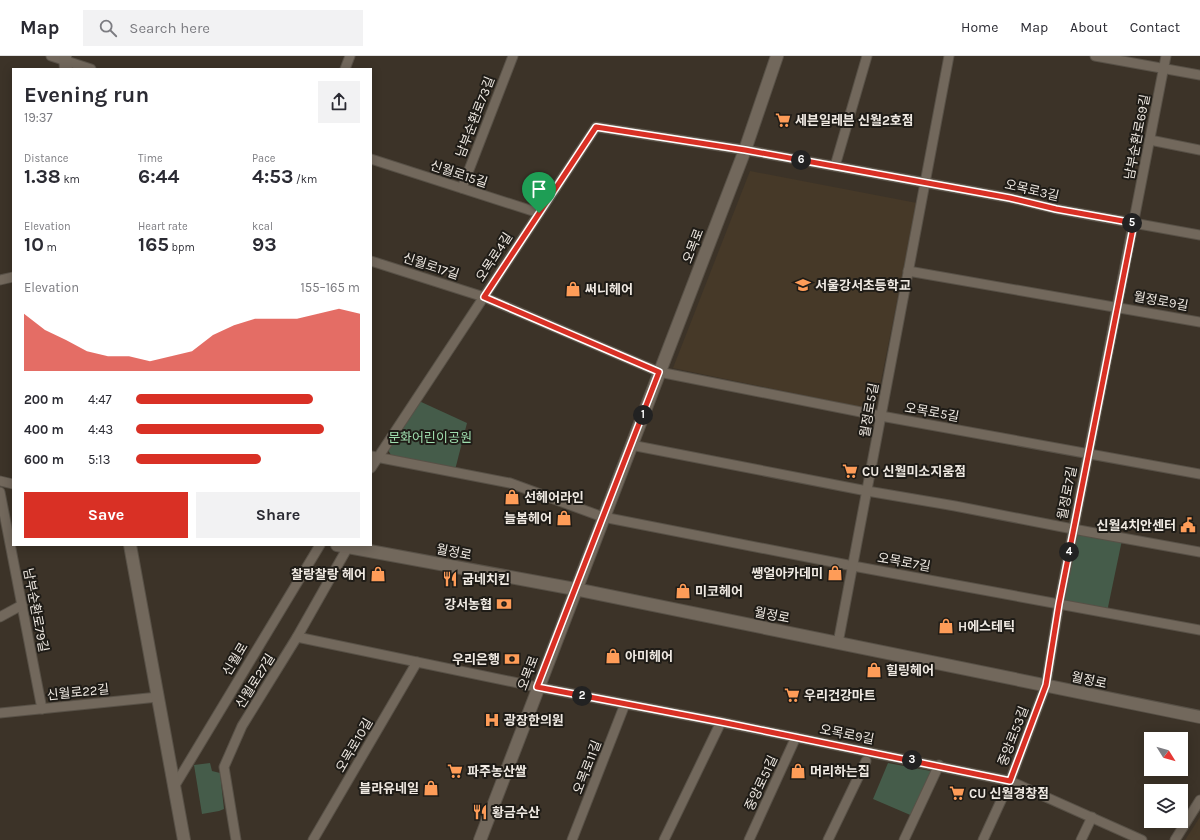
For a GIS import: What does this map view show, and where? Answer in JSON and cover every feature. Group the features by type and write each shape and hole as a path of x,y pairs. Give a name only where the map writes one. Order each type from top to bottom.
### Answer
{"main road":[{"name":"오목로","path":"480,840 537,687 745,150 778,56"},
{"path":"130,546 184,840"},
{"name":"월정로","path":"342,546 575,590 1200,717"}],"street":[{"path":"51,56 65,62 88,68"},
{"path":"345,68 350,56"},
{"name":"남부순환로73길","path":"462,188 512,56"},
{"path":"835,166 866,56"},
{"name":"월정로5길","path":"838,643 949,56"},
{"path":"1095,56 1200,75"},
{"name":"남부순환로69길","path":"1134,223 1166,56"},
{"name":"오목로4길","path":"375,456 484,297 596,127 745,150"},
{"path":"1150,140 1200,150"},
{"name":"오목로3길","path":"745,150 1010,198 1056,209 1200,234"},
{"name":"신월로15길","path":"372,159 539,213"},
{"name":"월정로7길","path":"1046,685 1073,529 1134,223"},
{"name":"신월로17길","path":"372,260 484,297 659,372"},
{"path":"908,271 1117,307"},
{"path":"0,280 12,277"},
{"name":"월정로9길","path":"1117,307 1200,322"},
{"name":"오목로5길","path":"659,372 881,416 1200,474"},
{"path":"631,445 1200,552"},
{"path":"375,456 510,483 603,517"},
{"path":"0,481 12,484"},
{"name":"남부순환로79길","path":"0,492 42,709"},
{"name":"오목로7길","path":"603,517 853,566 1200,630"},
{"name":"신월로","path":"174,787 319,546"},
{"name":"신월로27길","path":"236,840 224,768 242,726 297,637 342,546"},
{"path":"0,617 22,605"},
{"path":"297,637 537,687"},
{"name":"오목로10길","path":"313,840 417,662"},
{"name":"중앙로53길","path":"983,840 1010,781 1046,685"},
{"name":"오목로9길","path":"537,687 939,765 1010,781 1142,840"},
{"name":"신월로22길","path":"0,713 158,697"},
{"name":"오목로11길","path":"572,840 626,704"},
{"path":"664,840 721,722"},
{"name":"중앙로51길","path":"748,840 796,737"},
{"path":"828,840 866,761"},
{"path":"904,840 939,765"},
{"path":"1175,840 1200,800"},
{"path":"1081,840 1092,817"}],"shaded area":[{"name":"서울강서초등학교","path":"750,171 917,203 875,410 673,368"},
{"path":"1200,817 1200,840 1185,840"}],"green space":[{"name":"문화어린이공원","path":"419,401 467,423 455,470 394,460 388,450"},
{"path":"1075,531 1122,540 1107,612 1060,603"},
{"path":"210,763 212,771 220,773 224,809 202,814 194,765"},
{"path":"888,763 936,772 915,817 873,799"}],"place":[{"name":"세븐일레븐 신월2호점","path":"783,120"},
{"name":"서울강서초등학교","path":"803,285"},
{"name":"써니헤어","path":"573,289"},
{"name":"CU 신월미소지움점","path":"850,471"},
{"name":"선헤어라인","path":"512,497"},
{"name":"늘봄헤어","path":"564,518"},
{"name":"신월4치안센터","path":"1188,525"},
{"name":"쌩얼아카데미","path":"835,573"},
{"name":"찰랑찰랑 헤어","path":"378,574"},
{"name":"굽네치킨","path":"450,579"},
{"name":"미코헤어","path":"683,591"},
{"name":"강서농협","path":"504,604"},
{"name":"H에스테틱","path":"946,626"},
{"name":"아미헤어","path":"613,656"},
{"name":"우리은행","path":"512,659"},
{"name":"힐링헤어","path":"874,670"},
{"name":"우리건강마트","path":"792,695"},
{"name":"광장한의원","path":"492,720"},
{"name":"파주농산쌀","path":"455,771"},
{"name":"머리하는집","path":"798,771"},
{"name":"블라유네일","path":"431,788"},
{"name":"CU 신월경창점","path":"957,793"},
{"name":"황금수산","path":"480,812"}],"route":[{"path":"596,127 745,150 1010,198 1056,209 1134,223 1059,604 1046,685 1010,781 939,765 537,687 659,372 484,297 539,213 596,127"}]}
